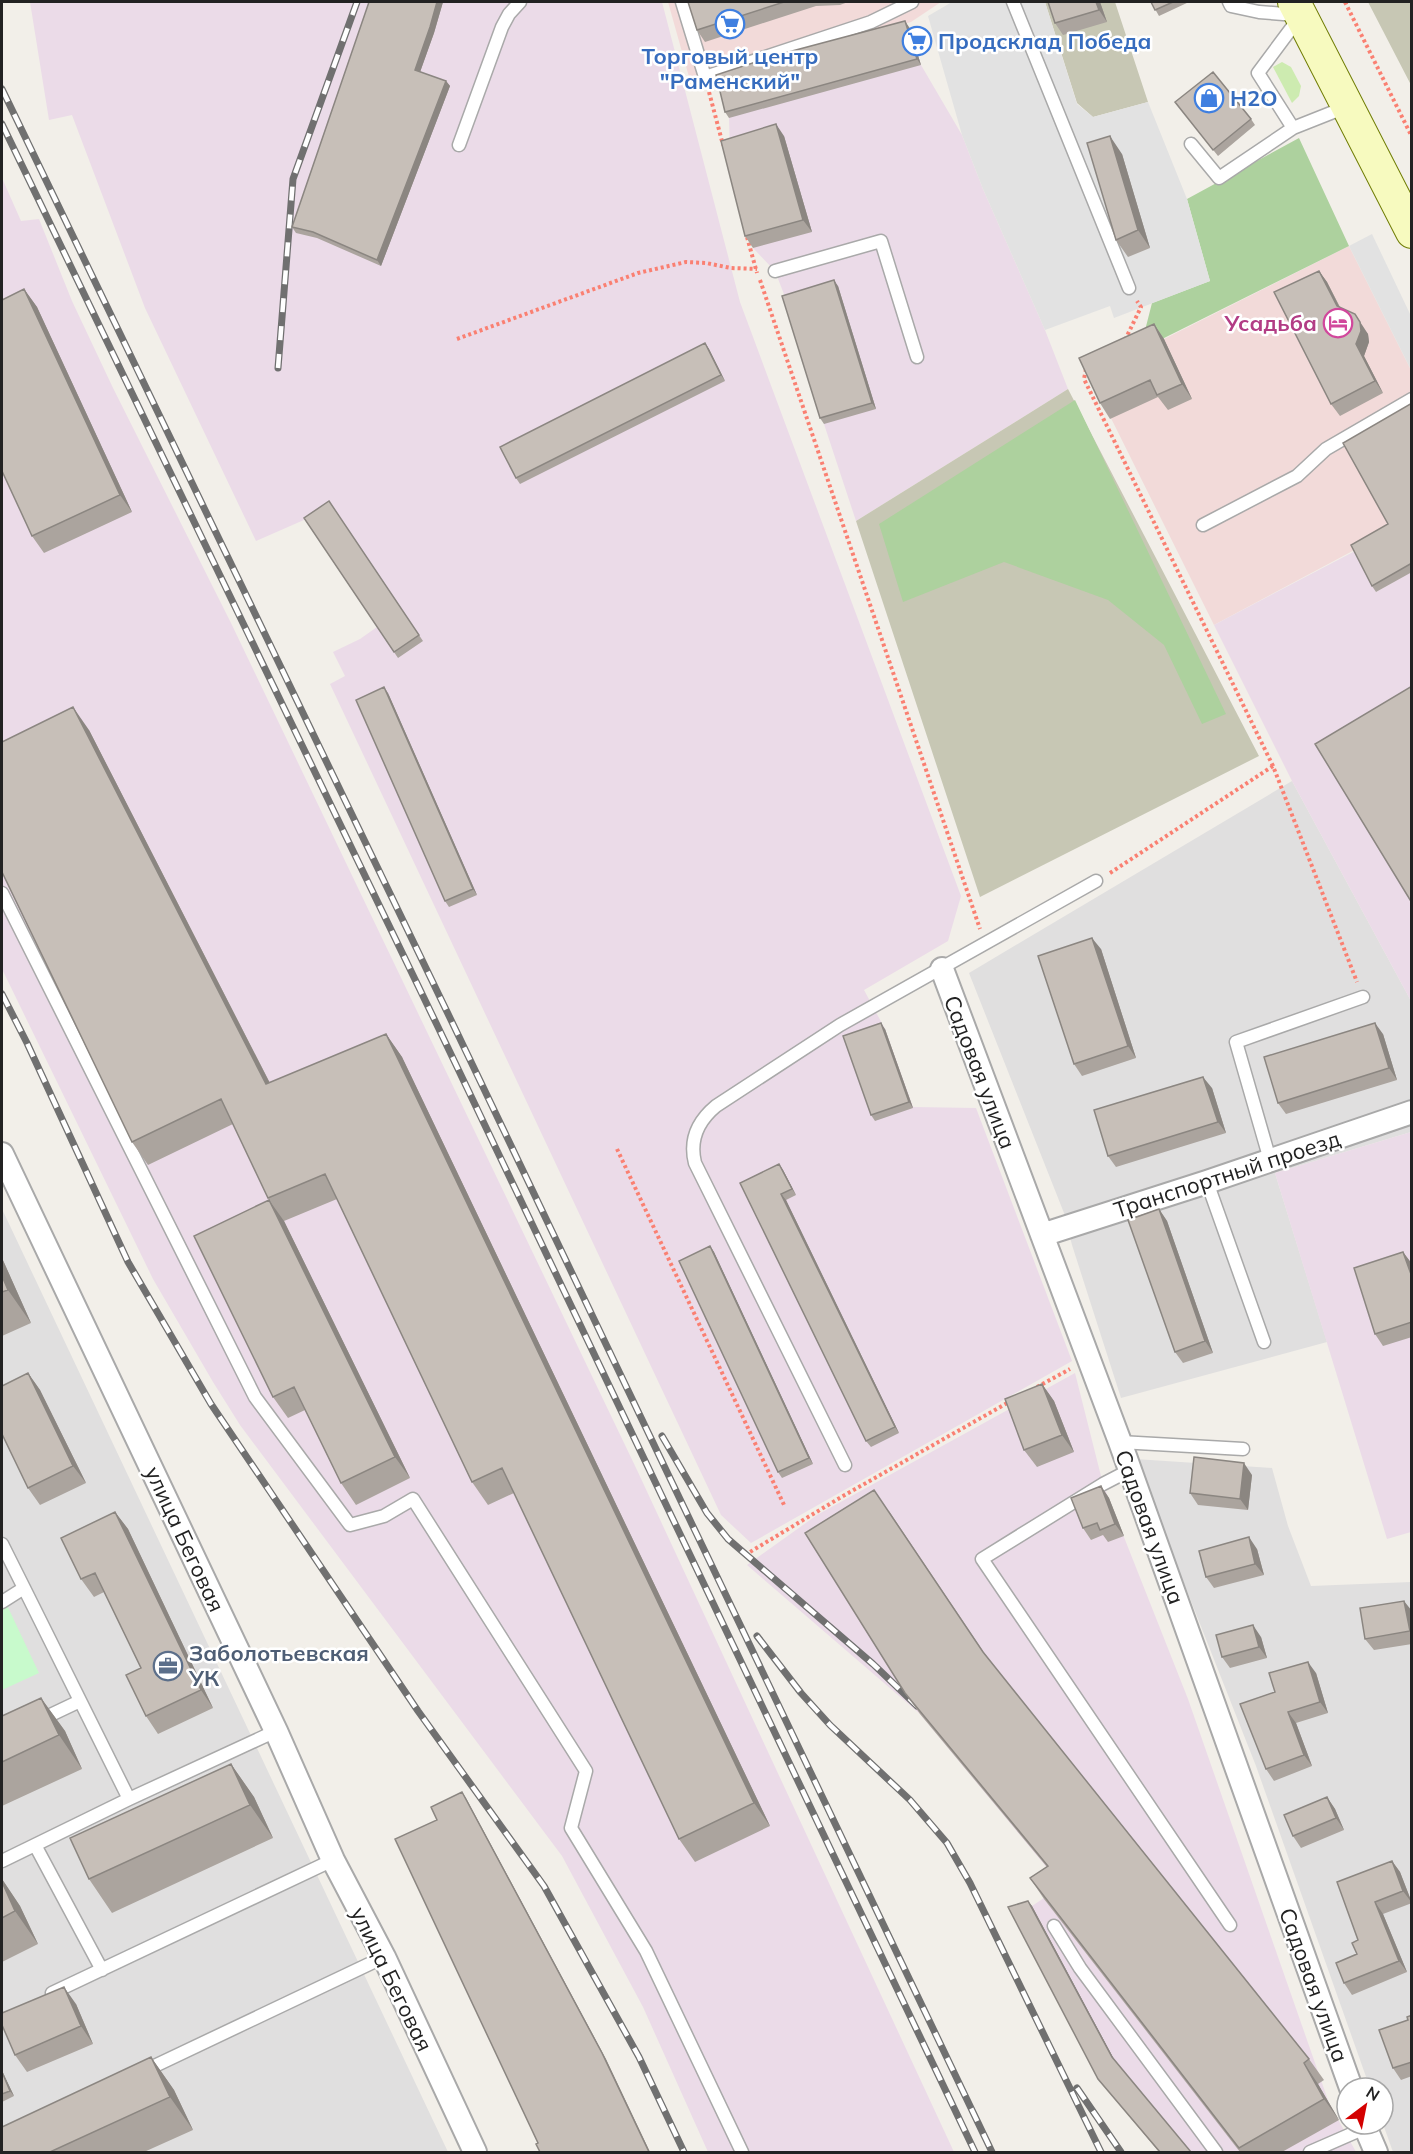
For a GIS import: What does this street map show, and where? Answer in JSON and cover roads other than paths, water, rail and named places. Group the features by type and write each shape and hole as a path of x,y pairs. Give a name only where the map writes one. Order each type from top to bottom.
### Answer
{"main road":[{"path":"1298,8 1412,232"}],"street":[{"name":"Садовая улица","path":"942,969 1120,1442 1347,2076"},
{"name":"Транспортный проезд","path":"1042,1235 1270,1160 1360,1134 1412,1112"},
{"name":"улица Беговая","path":"2,1154 276,1731 333,1860 384,1957 475,2152"},
{"path":"1369,2136 1376,2152"}],"lane":[{"path":"459,145 502,27 509,14 520,2"},
{"path":"682,2 705,76 871,22 912,2"},
{"path":"1013,2 1129,288"},
{"path":"1229,2 1232,6 1259,12 1298,8"},
{"path":"1293,128 1258,73 1298,8"},
{"path":"1191,144 1219,178 1293,128 1347,106"},
{"path":"775,271 881,241 917,357"},
{"path":"1203,525 1297,477 1326,449 1412,399"},
{"path":"845,1465 695,1162 692,1144 701,1122 716,1106 840,1025 986,945 1096,881"},
{"path":"2,893 255,1397 350,1525 384,1516 413,1499 586,1771 572,1828 646,1951 742,2152"},
{"path":"1270,1160 1236,1042 1363,997"},
{"path":"1207,1182 1264,1342"},
{"path":"1120,1442 1242,1449"},
{"path":"1130,1470 1103,1484 982,1559 1230,1925"},
{"path":"2,1544 129,1799"},
{"path":"2,1602 24,1588"},
{"path":"31,1725 80,1701"},
{"path":"2,1861 276,1731"},
{"path":"35,1845 102,1970"},
{"path":"42,1998 333,1860"},
{"path":"1054,1926 1080,1968 1216,2152"},
{"path":"129,2078 384,1957"},
{"path":"1310,2152 1343,2136"}],"railway":[{"path":"278,368 293,179 357,2"},
{"path":"2,89 451,1020 992,2152"},
{"path":"2,124 438,1027 975,2152"},
{"path":"2,994 128,1262 211,1404 418,1711 544,1886 639,2057 684,2152"},
{"path":"662,1436 707,1513 728,1539 873,1664 917,1706"},
{"path":"757,1636 801,1693 830,1725 910,1800 947,1843 970,1883 1101,2152"},
{"path":"1077,2088 1121,2152"}],"place":[{"name":"Торговый центр \"Раменский\"","path":"730,24"},
{"name":"Продсклад Победа","path":"917,41"},
{"name":"H2O","path":"1209,98"},
{"name":"Усадьба","path":"1338,323"},
{"name":"Заболотьевская УК","path":"168,1666"}]}
